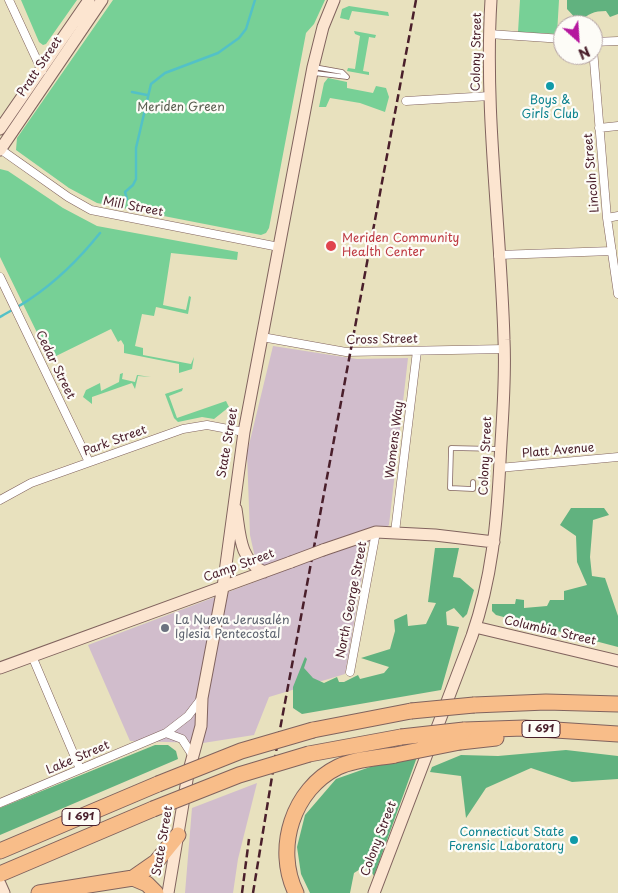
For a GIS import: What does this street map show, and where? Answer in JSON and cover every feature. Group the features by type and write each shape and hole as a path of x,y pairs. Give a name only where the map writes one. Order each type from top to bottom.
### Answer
{"highway":[{"name":"I 691","path":"2,850 233,754 313,730 411,711 474,705 546,702 618,704"},
{"name":"I 691","path":"6,871 239,775 309,754 401,737 462,736 559,730 618,734"},
{"path":"296,893 289,874 286,846 292,821 305,797 320,780 340,767 462,736"},
{"path":"39,893 133,878 156,862 178,835"},
{"path":"133,878 147,884 156,893"}],"street":[{"path":"9,0 47,81"},
{"name":"Pratt Street","path":"0,129 89,0"},
{"name":"Pratt Street","path":"0,150 102,0"},
{"name":"State Street","path":"168,893 188,774 201,726 202,698 222,587 244,432 313,70 323,27 334,0"},
{"name":"Colony Street","path":"374,893 475,627 490,571 494,542 500,468 505,349 490,96 489,34 491,0"},
{"path":"489,34 553,39"},
{"path":"603,42 618,41"},
{"name":"Lincoln Street","path":"594,65 607,218 618,294"},
{"path":"406,101 490,96"},
{"path":"599,128 618,126"},
{"name":"Mill Street","path":"0,150 68,197 91,210 279,246"},
{"path":"607,218 618,216"},
{"path":"498,255 612,251"},
{"name":"Cedar Street","path":"1,282 89,462"},
{"name":"Cross Street","path":"262,337 334,351 505,349"},
{"name":"Womens Way","path":"395,532 417,351"},
{"name":"Park Street","path":"0,500 31,482 196,426 244,432"},
{"name":"Platt Avenue","path":"500,468 618,457"},
{"path":"234,495 244,553 253,566 264,572"},
{"name":"Camp Street","path":"0,668 376,532 395,532 494,542"},
{"name":"North George Street","path":"350,672 376,532"},
{"name":"Columbia Street","path":"475,627 618,661"},
{"path":"32,656 80,769"},
{"name":"Lake Street","path":"0,803 166,733 188,716 202,698"},
{"path":"166,733 182,739 194,757"},
{"path":"0,884 4,893"}],"lane":[{"path":"313,70 342,72 346,77 313,70"},
{"path":"473,482 473,489 450,488 451,448 474,450 500,449"}],"shaded area":[{"path":"273,346 357,359 408,358 389,525 368,543 345,674 269,697 254,735 203,743 130,741 88,645 260,580 250,535 247,453"},
{"path":"257,783 238,859 233,893 185,893 192,808"}],"green space":[{"path":"21,0 77,0 46,44 43,45 39,42"},
{"name":"Meriden Green","path":"113,0 325,0 314,24 306,33 269,228 266,233 261,235 97,203 69,188 16,150 17,138"},
{"path":"520,0 559,0 558,15 553,15 553,34 518,32"},
{"path":"567,0 618,0 618,14 610,17 606,11 588,15 573,15 567,9"},
{"path":"349,6 388,12 389,16 352,11 349,20 340,18 342,9"},
{"path":"354,31 376,35 375,38 369,37 363,71 369,72 369,75 347,71 348,68 355,69 360,36 355,34"},
{"path":"328,78 347,82 347,88 373,93 376,86 386,88 389,97 385,112 360,103 330,98 326,107 319,107 324,83"},
{"path":"0,169 8,171 63,208 97,226 238,252 237,260 171,253 163,305 186,310 189,296 191,297 188,314 156,307 154,316 142,314 135,346 143,348 143,355 191,364 194,357 192,369 179,373 179,364 124,353 124,345 121,340 118,342 111,329 50,359 47,354 56,349 47,353 0,257"},
{"path":"123,373 122,379 135,382 137,375 151,377 138,376 135,389 132,383 92,397 92,404 83,397 86,390 100,383 101,391 119,382 120,374"},
{"path":"183,388 182,391 169,396 177,418 226,401 229,407 214,419 202,417 178,422 174,418 165,394"},
{"path":"571,508 604,508 609,515 593,520 590,557 592,576 605,578 618,616 618,647 496,615 492,611 492,604 515,604 516,599 524,600 524,608 547,606 550,600 564,600 564,591 587,585 577,562 576,536 560,525"},
{"path":"435,548 459,548 453,577 460,578 474,590 467,614 463,618 454,608 446,612 447,625 459,627 441,690 302,714 293,708 293,687 305,657 307,659 304,668 313,678 324,683 337,677 339,682 344,682 358,675 360,679 384,673 389,667 361,658 390,649 395,631 394,620 407,614 408,626 426,624 436,603 428,602"},
{"path":"155,745 168,745 176,751 178,759 0,835 0,808"},
{"path":"566,750 618,756 618,779 572,782 531,768 486,788 466,818 461,776 430,772 432,767 461,755 498,756"},
{"path":"417,757 374,876 371,871 362,868 354,873 350,893 310,893 301,874 297,847 305,815 336,779 370,767"}],"waterway":[{"path":"127,199 125,192 133,185 136,179 136,148 151,84 165,73 218,53 239,38 246,29 255,0"},
{"path":"132,92 147,95"},
{"path":"0,317 50,285 100,233"}],"railway":[{"path":"253,893 278,740 416,0"},
{"path":"242,893 249,839"}],"place":[{"name":"Boys & Girls Club","path":"550,86"},
{"name":"Meriden Community Health Center","path":"331,246"},
{"name":"La Nueva Jerusalén Iglesia Pentecostal","path":"165,628"},
{"name":"Connecticut State Forensic Laboratory","path":"574,840"}]}
